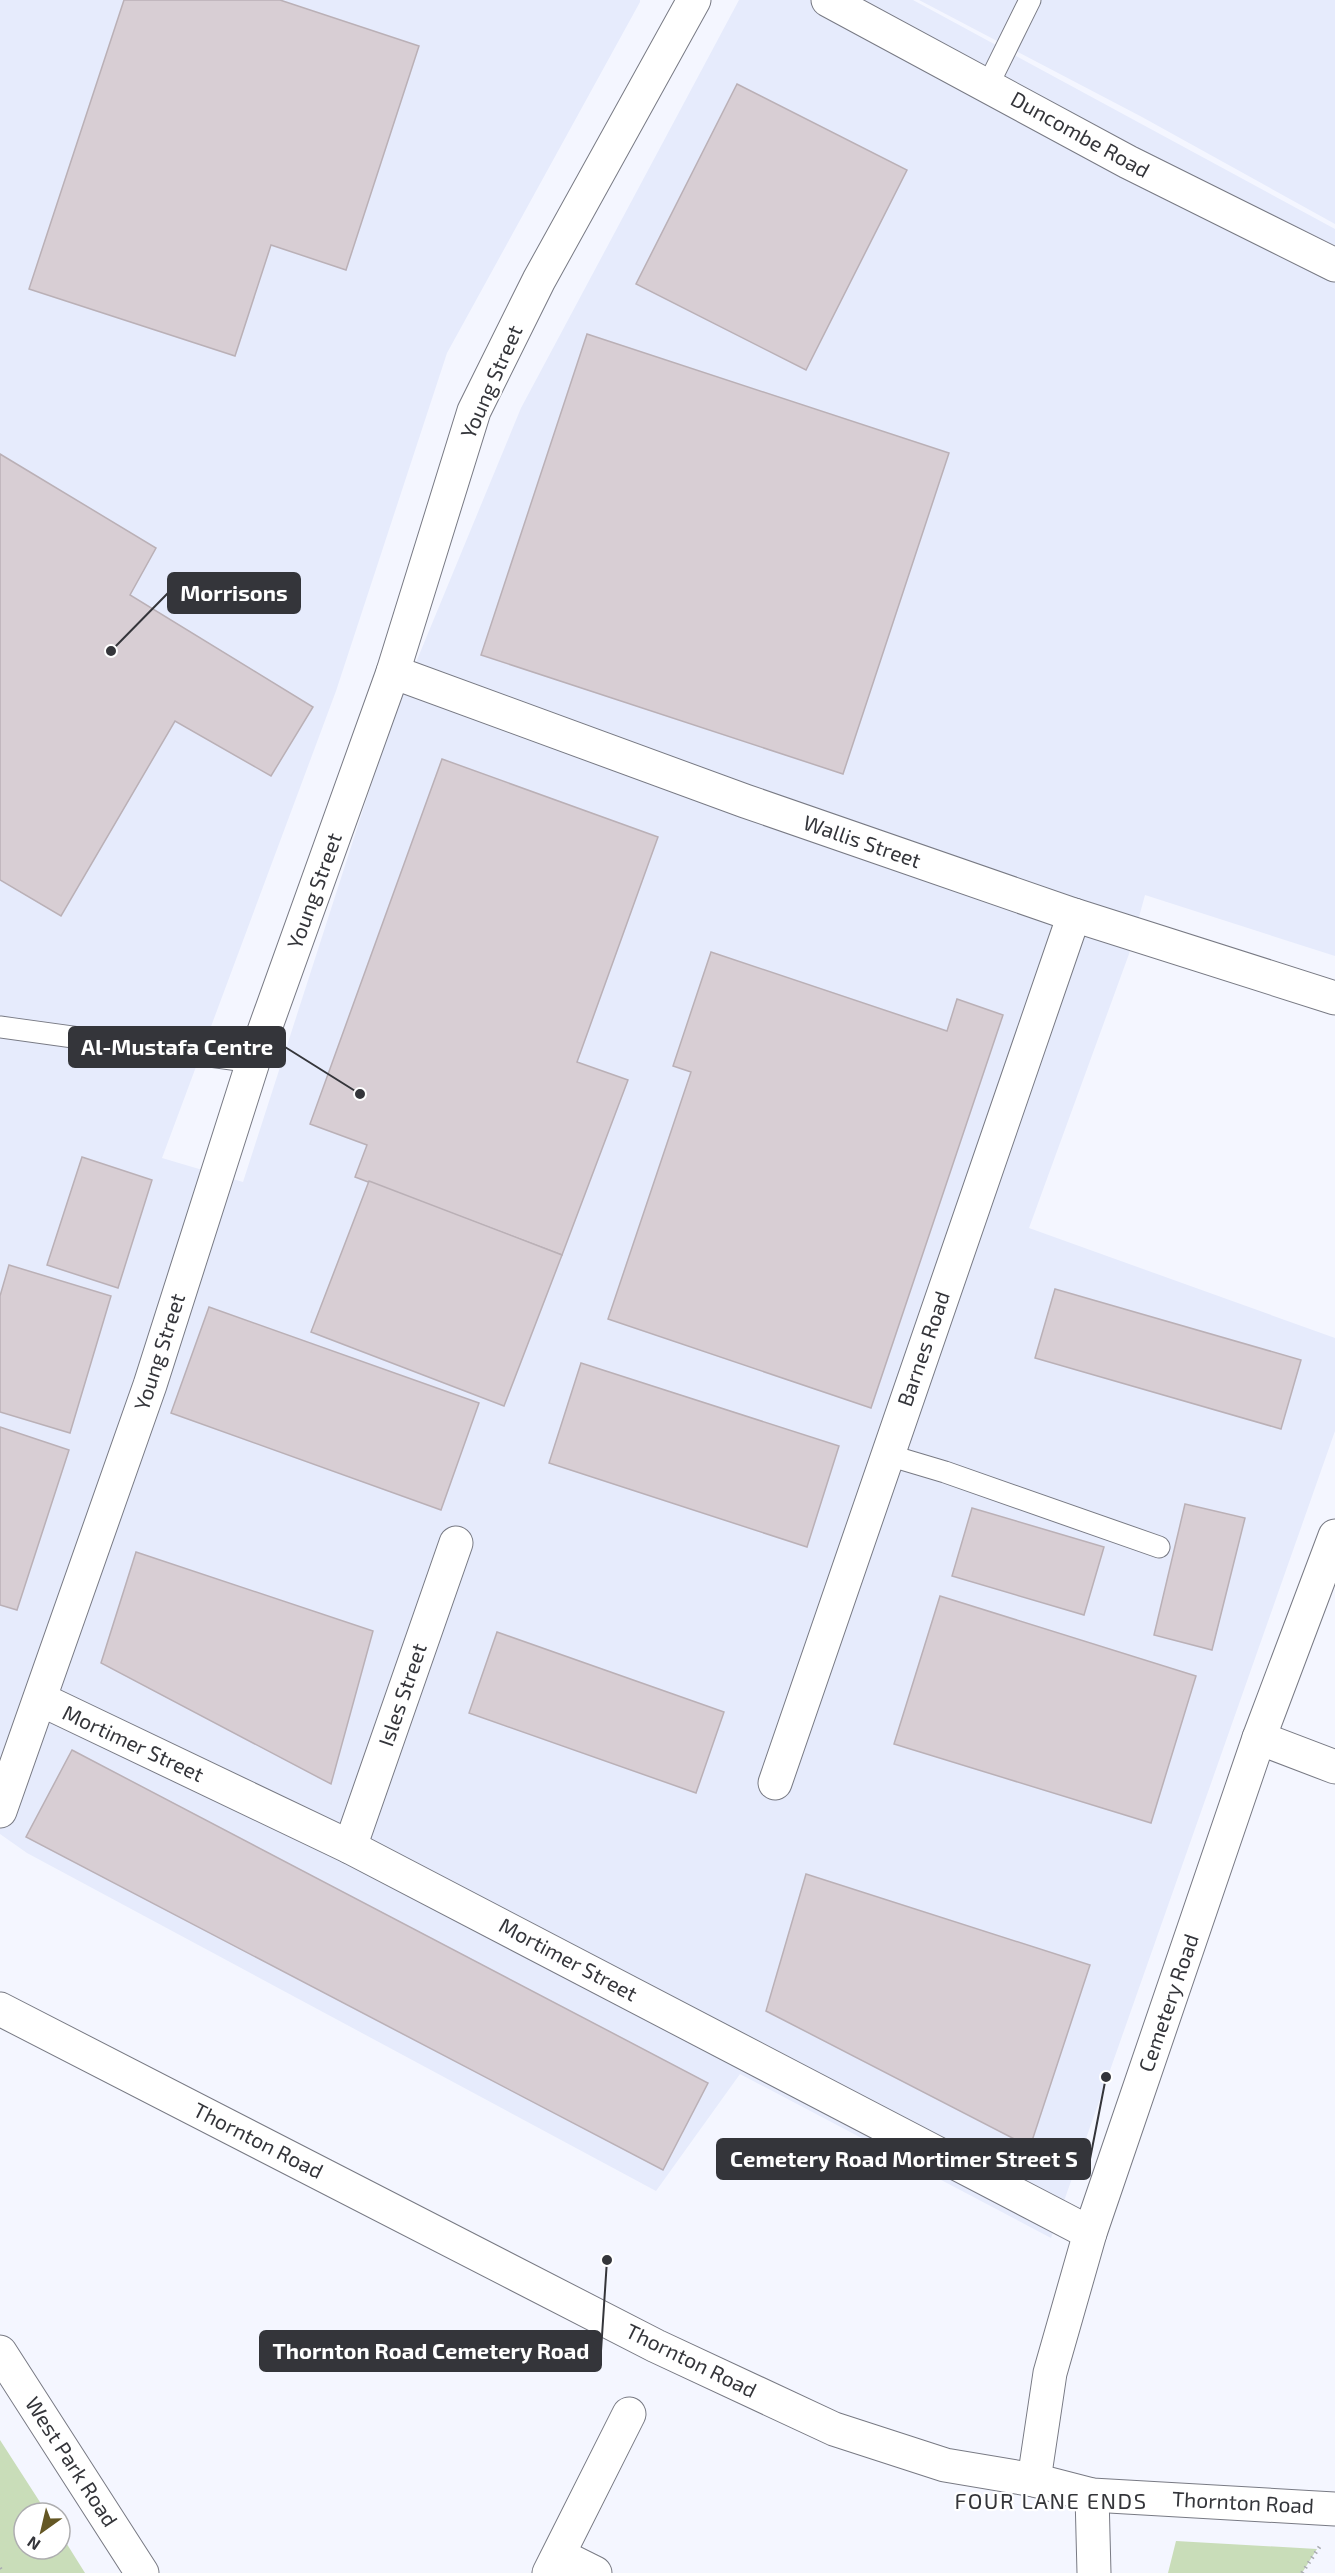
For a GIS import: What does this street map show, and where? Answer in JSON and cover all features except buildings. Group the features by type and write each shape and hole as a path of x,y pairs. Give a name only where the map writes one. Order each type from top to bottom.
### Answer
{"street":[{"name":"Young Street","path":"0,1811 150,1385 253,1062 393,672 474,411 538,280 694,0"},
{"name":"Duncombe Road","path":"828,0 1128,162 1335,266"},
{"name":"Wallis Street","path":"393,672 745,801 1074,915 1335,998"},
{"name":"Barnes Road","path":"775,1783 1074,915"},
{"name":"Isles Street","path":"350,1847 456,1543"},
{"name":"Cemetery Road","path":"1034,2480 1050,2373 1090,2233 1259,1738 1332,1551"},
{"name":"Mortimer Street","path":"40,1699 350,1847 1090,2233"},
{"path":"1259,1738 1335,1767"},
{"name":"Thornton Road","path":"0,2009 656,2346 834,2429 945,2466 1034,2480 1092,2494 1335,2509"},
{"name":"West Park Road","path":"0,2352 142,2573"},
{"path":"595,2573 554,2564 629,2414"},
{"path":"1092,2494 1094,2573"}],"lane":[{"path":"988,85 1030,0"},
{"path":"0,1028 253,1062"},
{"path":"888,1455 945,1472 1159,1547"}],"path":[{"path":"0,2568 3,2573"}],"shaded area":[{"path":"0,0 640,0 447,353 336,691 162,1158 243,1182 391,723 521,408 739,0 913,0 1335,229 1335,956 1145,895 1129,954 1029,1228 1335,1338 1335,1431 1051,2238 740,2074 656,2191 27,1853 0,1834"},
{"path":"919,0 1335,0 1335,224 1142,117"}],"green space":[{"path":"0,2440 39,2501 12,2501 12,2561 72,2561 72,2552 85,2573 0,2573"},
{"path":"1176,2541 1317,2549 1302,2573 1168,2573"}],"place":[{"name":"Morrisons","path":"111,651"},
{"name":"Al-Mustafa Centre","path":"360,1094"},
{"name":"Cemetery Road Mortimer Street S","path":"1106,2077"},
{"name":"Thornton Road Cemetery Road","path":"607,2260"}],"district":[{"name":"FOUR LANE ENDS","path":"1051,2501"}]}
